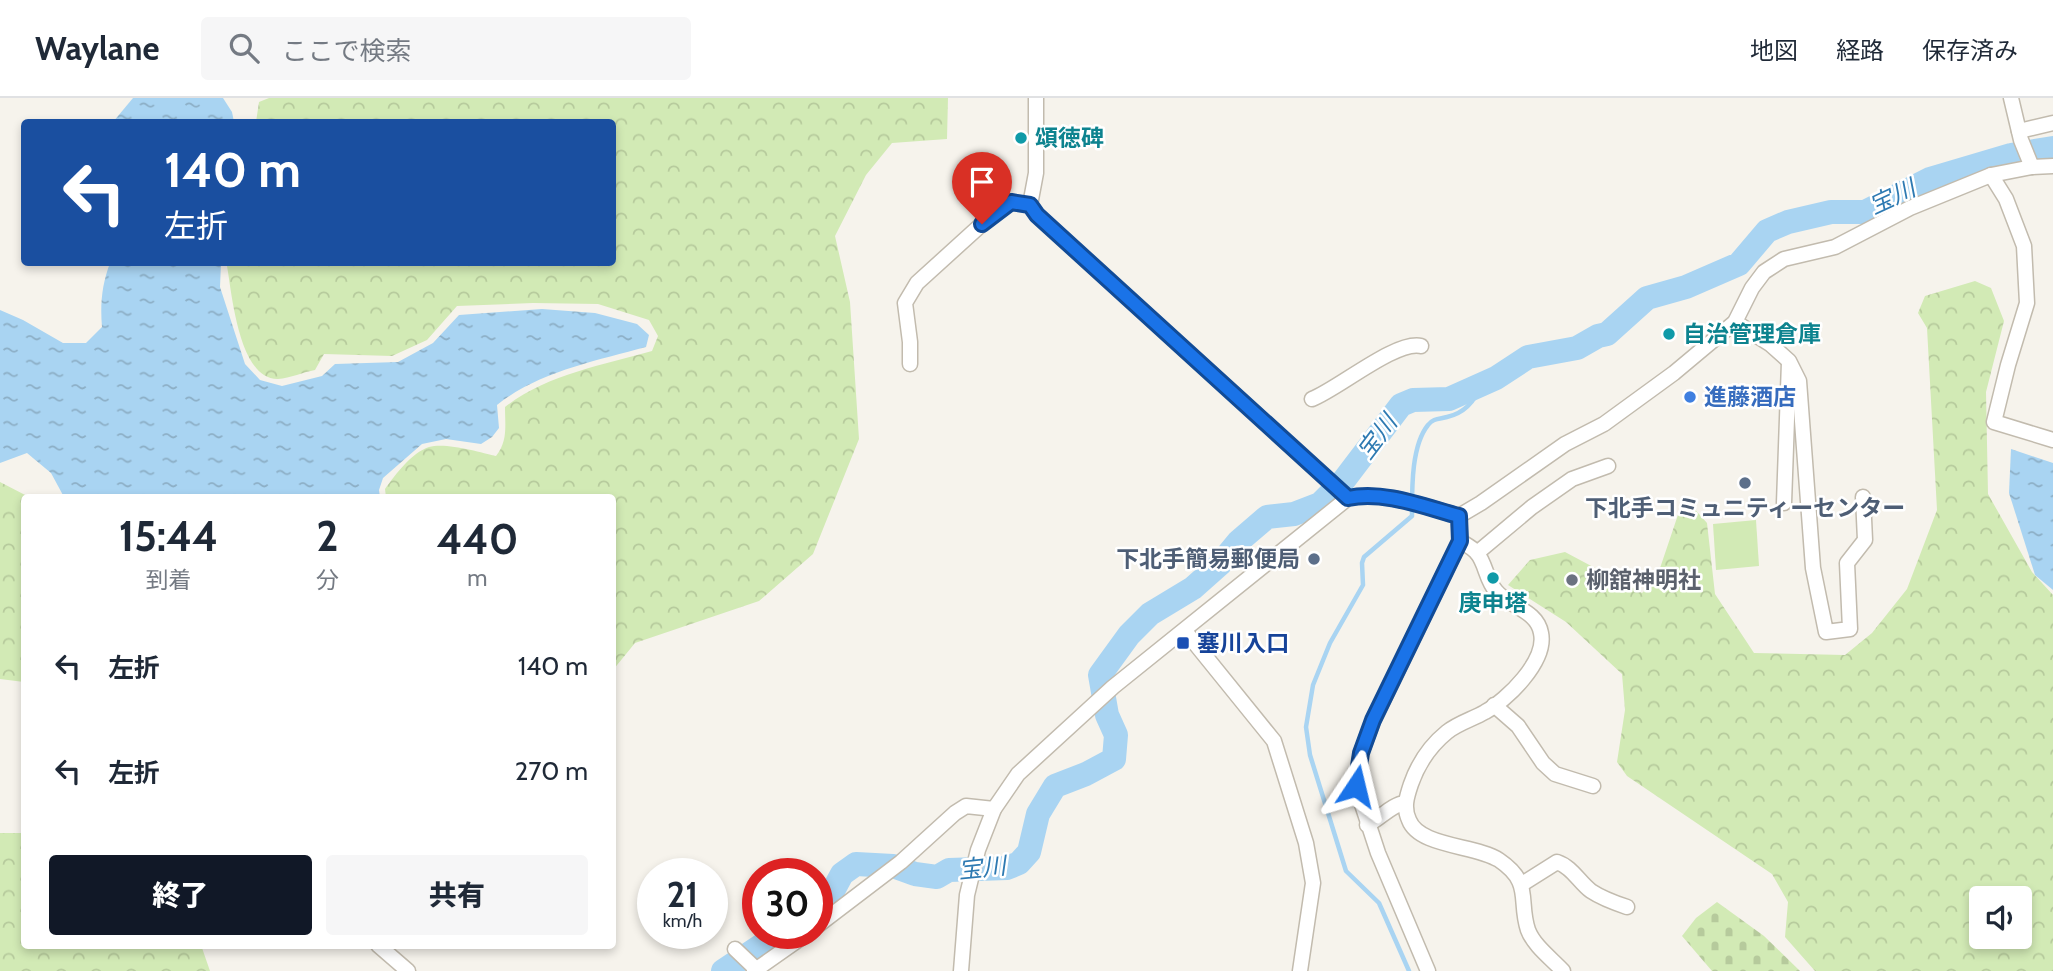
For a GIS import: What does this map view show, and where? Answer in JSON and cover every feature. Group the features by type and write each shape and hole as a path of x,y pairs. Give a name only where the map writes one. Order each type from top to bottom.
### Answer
{"street":[{"path":"1036,98 1036,173 1030,205 1037,215 1341,492 1399,501 1459,516 1564,444 1604,424 1674,373 1735,322 1752,288 1764,272 1784,259 1835,247 1910,208 1991,175 2031,163 2053,166"},
{"path":"2011,98 2020,135 2031,163"},
{"path":"2020,135 2053,123"},
{"path":"1991,175 2006,198 2024,246 2027,303 1994,422 2053,440"},
{"path":"910,364 905,303 917,284 964,240 1011,202 1030,205"},
{"path":"1735,322 1770,344 1789,361 1799,381 1813,568 1826,632 1850,629 1847,563 1865,540 1863,497"},
{"path":"1312,399 1328,393 1370,365 1413,344 1421,346"},
{"path":"1784,503 1789,361"},
{"path":"1477,554 1532,507 1572,479 1608,466"},
{"path":"961,971 967,895 978,850 994,809 1018,774 1113,687 1185,631 1341,492"},
{"path":"1428,971 1367,825 1356,786 1361,753 1373,720 1460,541 1459,516"},
{"path":"1460,541 1477,554 1487,580 1497,593 1527,612 1541,632 1541,649 1536,663 1509,694 1489,710 1448,731 1427,752 1414,776 1405,803 1409,822 1425,836 1499,860 1522,884 1529,932 1540,948 1563,971"},
{"path":"1185,631 1274,741 1306,843 1313,883 1300,971"},
{"path":"1494,705 1518,726 1543,763 1555,774 1593,786"},
{"path":"1367,825 1380,819 1398,804 1405,803"},
{"path":"833,914 901,862 955,813 966,806 994,809"},
{"path":"1522,884 1557,862 1566,865 1590,890 1606,900 1627,907"},
{"path":"383,949 408,971"},
{"path":"735,949 755,970 785,949"}],"green space":[{"path":"269,98 948,98 947,139 892,143 866,175 835,236 850,302 859,439 813,554 759,601 635,643 616,666 616,494 386,494 385,489 410,459 429,447 453,447 496,456 504,439 505,407 556,379 652,351 658,336 649,320 598,304 457,306 427,340 392,356 324,354 315,370 278,379 265,376 254,366 246,351 235,314 227,266 616,266 616,119 256,119 259,102"},
{"path":"1975,281 1991,288 2004,321 1986,392 1988,494 2032,572 2053,595 2053,971 1815,971 1785,937 1788,902 1772,874 1627,776 1617,762 1625,710 1622,674 1566,622 1508,585 1530,560 1565,552 1642,593 1656,580 1684,497 1707,523 1715,594 1754,653 1845,655 1872,633 1907,589 1937,510 1927,328 1918,313 1925,296"},
{"path":"0,482 23,494 21,494 21,682 0,679"},
{"path":"1756,520 1759,566 1716,570 1713,524"},
{"path":"0,833 21,833 21,949 202,949 210,971 0,971"},
{"path":"1717,902 1764,936 1800,971 1712,971 1682,936 1696,918"}],"water":[{"path":"133,98 223,98 233,119 116,119"},
{"path":"109,266 221,266 220,287 245,364 260,380 282,386 322,376 335,364 398,362 433,343 459,315 542,309 595,313 637,324 649,335 646,347 568,369 513,394 497,405 499,428 481,444 446,439 422,444 383,478 380,494 62,494 51,473 27,453 0,463 0,310 63,343 86,343 102,327 105,279"},
{"path":"2011,449 2053,463 2053,590 2035,575 2009,493"}],"waterway":[{"name":"宝川","path":"833,891 842,874 856,864 893,866 915,874 937,877 949,870 1007,868 1019,863 1029,852 1038,814 1055,786 1114,759 1116,735 1107,715 1100,675 1129,635 1150,614 1193,588 1267,517 1294,514 1320,504 1344,480 1401,405 1413,400 1449,399 1496,378 1528,357 1577,348 1607,334 1647,298 1686,287 1739,264 1767,231 1788,222 1831,212 1865,212 1930,179 2011,155 2053,148"},
{"path":"1409,971 1379,903 1346,871 1310,755 1306,727 1313,685 1330,643 1363,585 1364,557 1412,516 1415,456 1422,434 1432,421 1464,409 1476,396 1481,385"},
{"name":"宝川","path":"723,971 756,949"}],"place":[{"name":"頌徳碑","path":"1021,138"},
{"name":"自治管理倉庫","path":"1669,334"},
{"name":"進藤酒店","path":"1690,397"},
{"name":"下北手コミュニティーセンター","path":"1745,483"},
{"name":"下北手簡易郵便局","path":"1314,559"},
{"name":"庚申塔","path":"1493,578"},
{"name":"柳舘神明社","path":"1572,580"},
{"name":"塞川入口","path":"1183,643"}],"route":[{"path":"982,224 1011,202 1030,205 1037,215 1091,266 1348,498 1357,496 1399,501 1459,516 1460,541 1373,720 1361,753 1356,786"}]}
